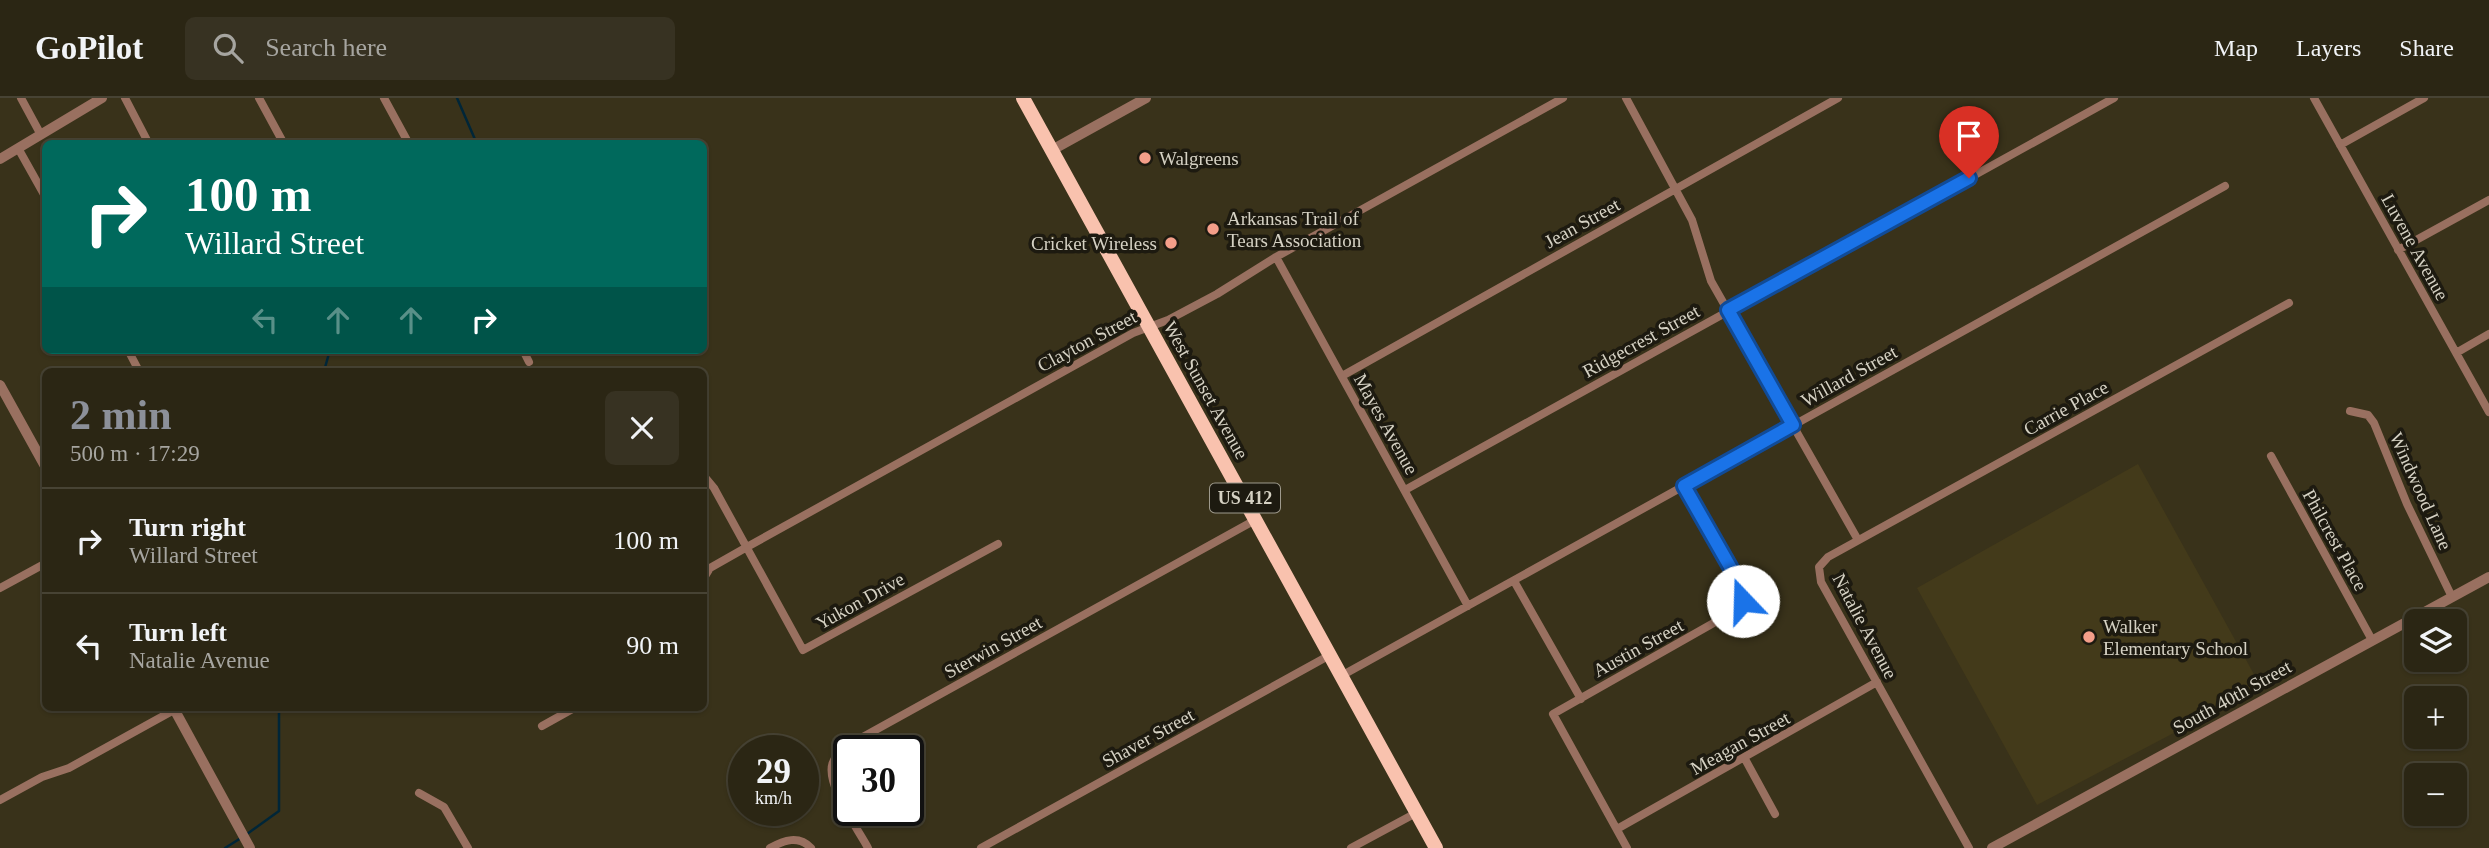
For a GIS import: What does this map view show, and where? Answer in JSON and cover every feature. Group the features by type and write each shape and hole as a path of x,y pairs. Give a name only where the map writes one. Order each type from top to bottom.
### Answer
{"highway":[{"name":"West Sunset Avenue","path":"1023,98 1436,848"}],"street":[{"path":"21,98 41,135"},
{"path":"0,159 102,98"},
{"path":"125,98 147,140"},
{"path":"259,98 282,140"},
{"path":"384,98 407,140"},
{"path":"1052,150 1146,98"},
{"name":"Clayton Street","path":"707,573 710,568 747,547 1133,333 1168,320 1217,294 1276,257 1563,98"},
{"path":"1626,98 1698,234 1711,281 1858,540"},
{"name":"Jean Street","path":"1342,376 1838,98"},
{"name":"Ridgecrest Street","path":"1405,490 2114,98"},
{"name":"Luvene Avenue","path":"2314,98 2489,412"},
{"path":"2340,145 2424,98"},
{"path":"19,148 42,191"},
{"name":"Willard Street","path":"1341,676 2225,186"},
{"path":"2398,250 2489,200"},
{"name":"Mayes Avenue","path":"1276,257 1468,606"},
{"name":"Carrie Place","path":"1858,540 2289,303"},
{"path":"2456,353 2489,334"},
{"path":"525,354 530,362"},
{"path":"0,385 42,461"},
{"name":"Windwood Lane","path":"2350,411 2368,415 2374,423 2407,504 2452,597"},
{"name":"Philcrest Place","path":"2270,456 2372,640"},
{"path":"707,480 747,547"},
{"name":"Austin Street","path":"1580,699 1735,612 1743,601 1741,586 1684,486"},
{"name":"Sterwin Street","path":"868,848 831,776 832,764 838,752 1256,519"},
{"name":"Natalie Avenue","path":"1858,540 1828,557 1819,567 1821,582 1969,848"},
{"name":"Yukon Drive","path":"747,547 803,650 998,544"},
{"path":"0,588 42,566"},
{"name":"South 40th Street","path":"1993,848 2489,578"},
{"path":"1514,581 1580,699 1553,714 1627,848"},
{"name":"Shaver Street","path":"981,848 1330,655"},
{"name":"Meagan Street","path":"1617,829 1877,682"},
{"path":"0,800 68,768 168,711"},
{"path":"175,711 250,848"},
{"path":"542,726 569,711"},
{"path":"1745,759 1775,814"},
{"path":"419,793 444,807 468,848"},
{"path":"1351,848 1416,813"},
{"path":"770,848 792,839 805,841 811,848"}],"shaded area":[{"name":"Walker Elementary School","path":"2138,464 2261,687 2037,805 1917,588"}],"waterway":[{"path":"457,98 475,140"},
{"path":"325,368 329,354"},
{"path":"247,834 279,811 279,711"},
{"path":"225,848 241,838"}],"place":[{"name":"Walgreens","path":"1145,158"},
{"name":"Arkansas Trail of Tears Association","path":"1213,229"},
{"name":"Cricket Wireless","path":"1171,243"},
{"name":"Walker Elementary School","path":"2089,637"}],"route":[{"path":"1743,601 1741,586 1684,486 1793,425 1728,310 1969,178"}]}
